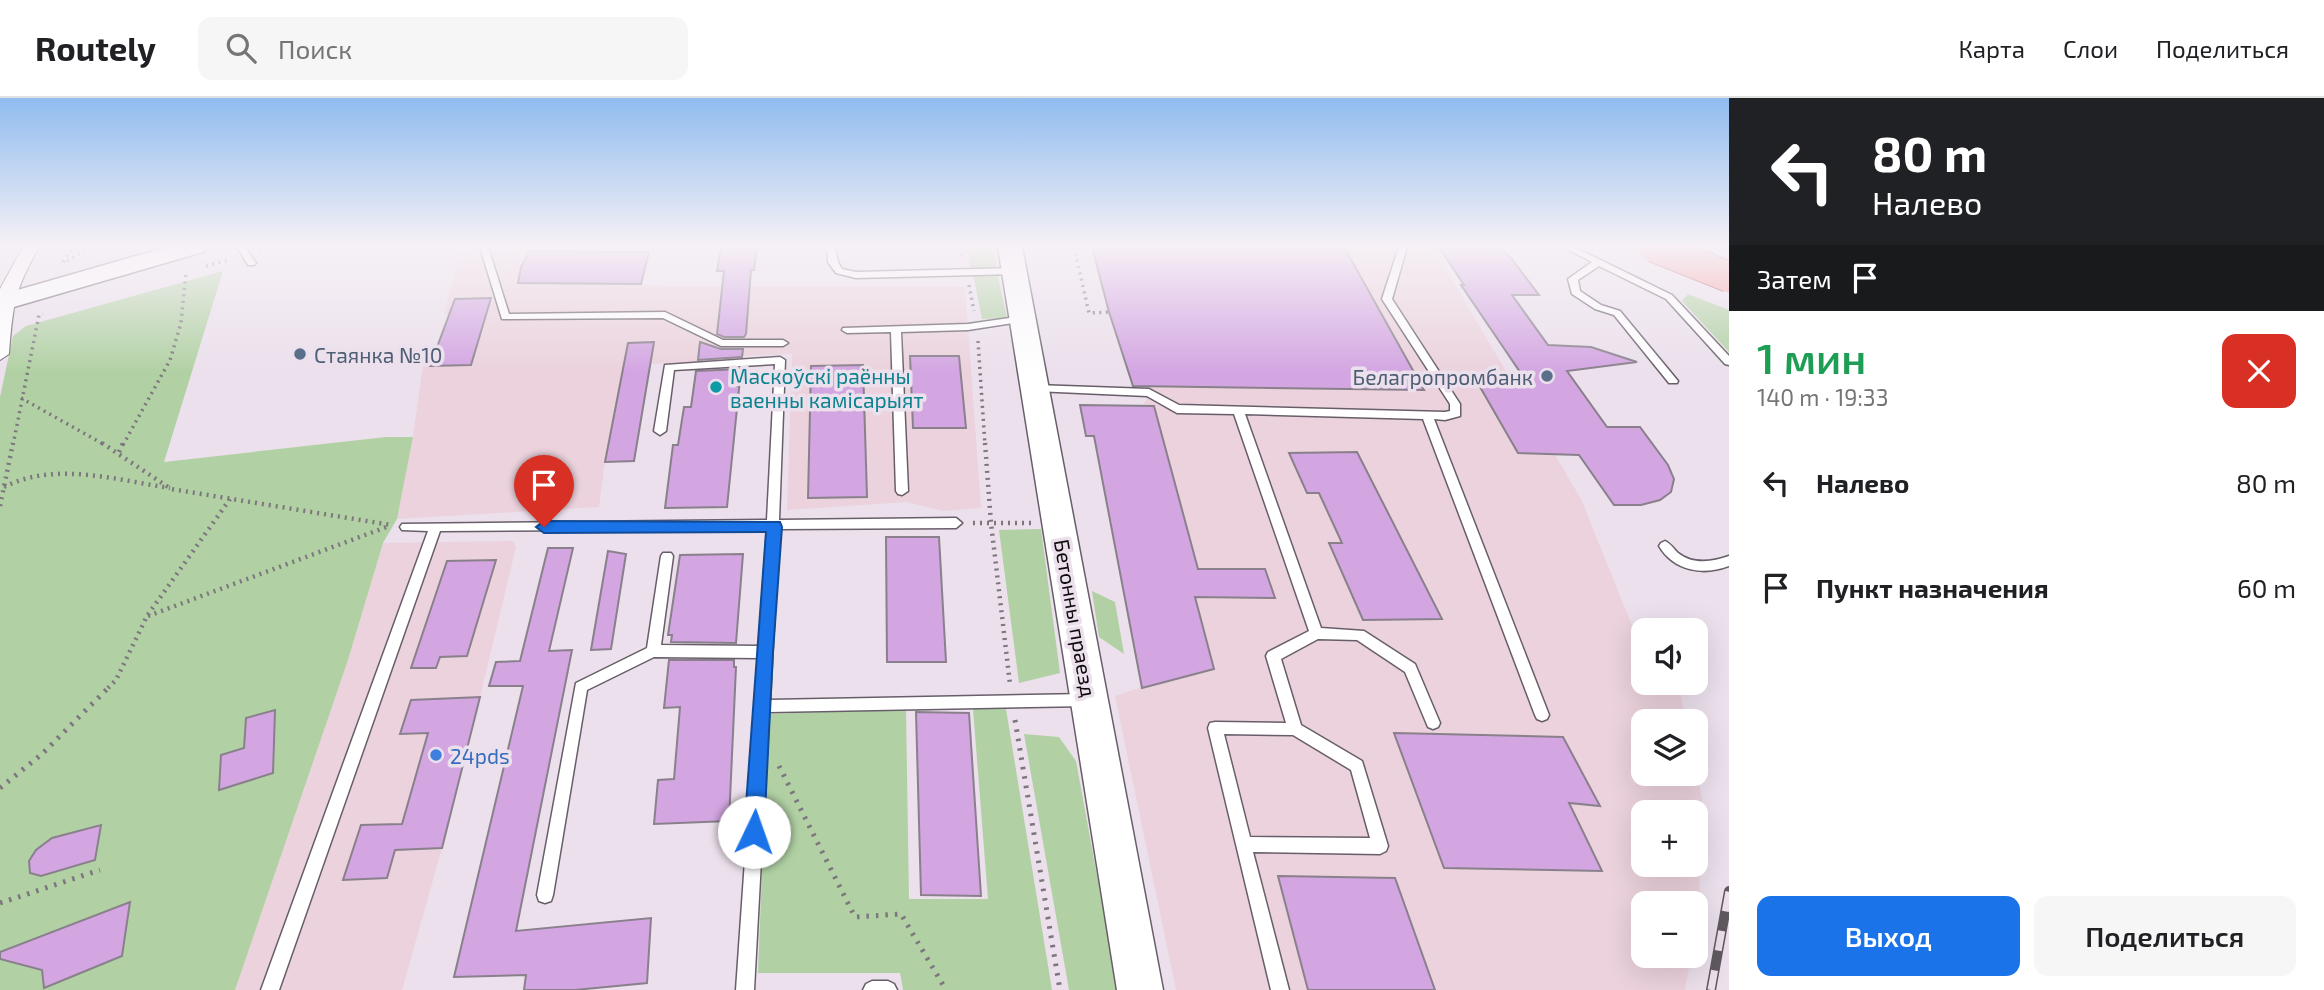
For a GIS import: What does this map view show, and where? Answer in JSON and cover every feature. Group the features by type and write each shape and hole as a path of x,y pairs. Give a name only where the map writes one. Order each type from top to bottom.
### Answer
{"street":[{"path":"0,354 2,303 51,289"},
{"name":"Бетонны праезд","path":"1018,289 1140,990"}],"lane":[{"path":"496,289 505,317 665,315 721,343 783,343"},
{"path":"1035,388 1149,393 1177,409 1427,416 1456,413 1455,404 1387,299 1390,289"},
{"path":"1573,289 1598,307 1617,313 1672,381"},
{"path":"1652,289 1669,297 1729,362"},
{"path":"847,330 968,327 1023,319"},
{"path":"896,329 902,491"},
{"path":"660,431 669,367 780,360 775,527 764,652 745,990"},
{"path":"1238,411 1316,633"},
{"path":"1427,416 1542,715"},
{"path":"406,527 775,527 956,523"},
{"path":"270,990 435,529"},
{"path":"1665,546 1679,562 1695,566 1729,561"},
{"path":"653,651 667,556"},
{"path":"1295,729 1273,656 1316,633 1359,635 1410,668 1433,723"},
{"path":"545,895 581,687 653,651 764,652"},
{"path":"762,706 1090,700"},
{"path":"1244,844 1380,846 1357,766 1295,729 1215,728 1280,990"},
{"path":"873,990 888,990"}],"path":[{"path":"119,453 127,434 165,370 186,302 186,289"},
{"path":"969,289 976,324 991,523 1012,702 1060,990"},
{"path":"1083,289 1089,313 1109,312"},
{"path":"0,506 39,315"},
{"path":"22,398 119,453 171,489"},
{"path":"4,487 20,478 43,472 171,489 392,525 147,616"},
{"path":"0,788 42,754 116,680 147,616 230,499"},
{"path":"956,523 1059,523"},
{"path":"760,727 855,917 901,914 946,990"},
{"path":"0,903 100,870"}],"shaded area":[{"path":"450,289 965,289 981,508 943,511 907,502 787,510 792,354 722,357 711,362 650,364 649,371 622,372 599,507 397,519 413,437 424,358 434,357 449,315 444,314"},
{"path":"1103,289 1457,289 1581,499 1631,623 1631,695 1681,695 1684,709 1631,709 1631,786 1700,786 1702,800 1631,800 1631,877 1700,877 1699,891 1631,891 1631,968 1689,968 1685,990 1176,990 1115,696 1142,687 1094,436 1086,436 1080,405 1143,406 1149,393 1147,387 1134,387"},
{"path":"513,541 516,547 480,697 442,848 402,990 235,990 348,660 383,543"}],"green space":[{"path":"160,289 218,289 164,462 386,437 413,437 397,519 383,543 348,660 235,990 0,990 0,397 13,336 26,326"},
{"path":"976,289 1001,289 1007,318 982,319"},
{"path":"1688,294 1729,310 1729,352 1682,301"},
{"path":"1041,529 1060,673 1019,683 999,530"},
{"path":"1092,591 1115,602 1124,654 1099,637"},
{"path":"906,709 909,899 988,899 973,709 1006,709 1052,990 903,990 900,973 758,973 768,714"},
{"path":"1024,734 1059,737 1076,761 1118,990 1069,990"}],"building":[{"path":"722,289 750,289 744,337 724,337 717,334"},
{"path":"1103,289 1367,289 1424,390 1133,386"},
{"name":"Белагропромбанк","path":"1463,289 1534,289 1539,295 1512,295 1548,345 1591,347 1637,362 1567,371 1607,427 1640,427 1668,465 1674,479 1671,492 1660,500 1641,505 1614,505 1579,455 1518,453 1472,373 1522,375"},
{"path":"491,298 471,365 430,366 455,299"},
{"path":"654,342 634,461 605,462 628,343"},
{"path":"700,342 721,349 743,349 742,357 698,360"},
{"path":"910,356 959,356 966,428 913,428"},
{"path":"863,365 867,497 808,498 811,366"},
{"path":"741,369 727,507 665,508 673,445 678,445 684,407 691,407 696,371"},
{"path":"1080,405 1154,406 1198,569 1265,569 1275,598 1195,597 1214,669 1142,688 1094,436 1086,436"},
{"path":"1357,452 1442,619 1363,620 1329,543 1342,543 1319,493 1307,493 1289,453"},
{"path":"886,537 939,537 946,662 887,662"},
{"path":"548,548 573,548 549,651 572,650 516,931 651,918 647,983 575,990 524,990 526,975 454,977 523,686 489,686 496,662 520,661"},
{"path":"608,551 626,554 611,649 591,650"},
{"path":"743,554 736,643 671,642 672,635 668,635 680,555"},
{"path":"496,560 467,656 440,657 436,668 411,668 447,561"},
{"path":"669,660 734,660 736,667 729,821 654,824 658,780 674,779 680,707 664,708"},
{"path":"480,697 442,848 395,850 387,878 343,880 361,825 402,824 428,733 400,734 411,700"},
{"path":"275,710 273,773 219,790 221,755 244,748 246,718"},
{"path":"916,712 969,713 981,896 921,895"},
{"path":"1394,733 1563,737 1600,806 1569,803 1602,871 1444,868"},
{"path":"101,825 95,860 41,876 30,873 29,861 36,850 52,838"},
{"path":"1278,876 1395,878 1435,990 1308,990"},
{"path":"130,902 122,956 44,988 42,970 0,959 0,952"}],"railway":[{"path":"1711,990 1729,891"}],"place":[{"name":"Стаянка №10","path":"300,354"},
{"name":"Белагропромбанк","path":"1547,376"},
{"name":"Маскоўскі раённы ваенны камісарыят","path":"716,387"},
{"name":"24pds","path":"436,755"}],"route":[{"path":"544,527 775,527 764,652 754,832"}]}
